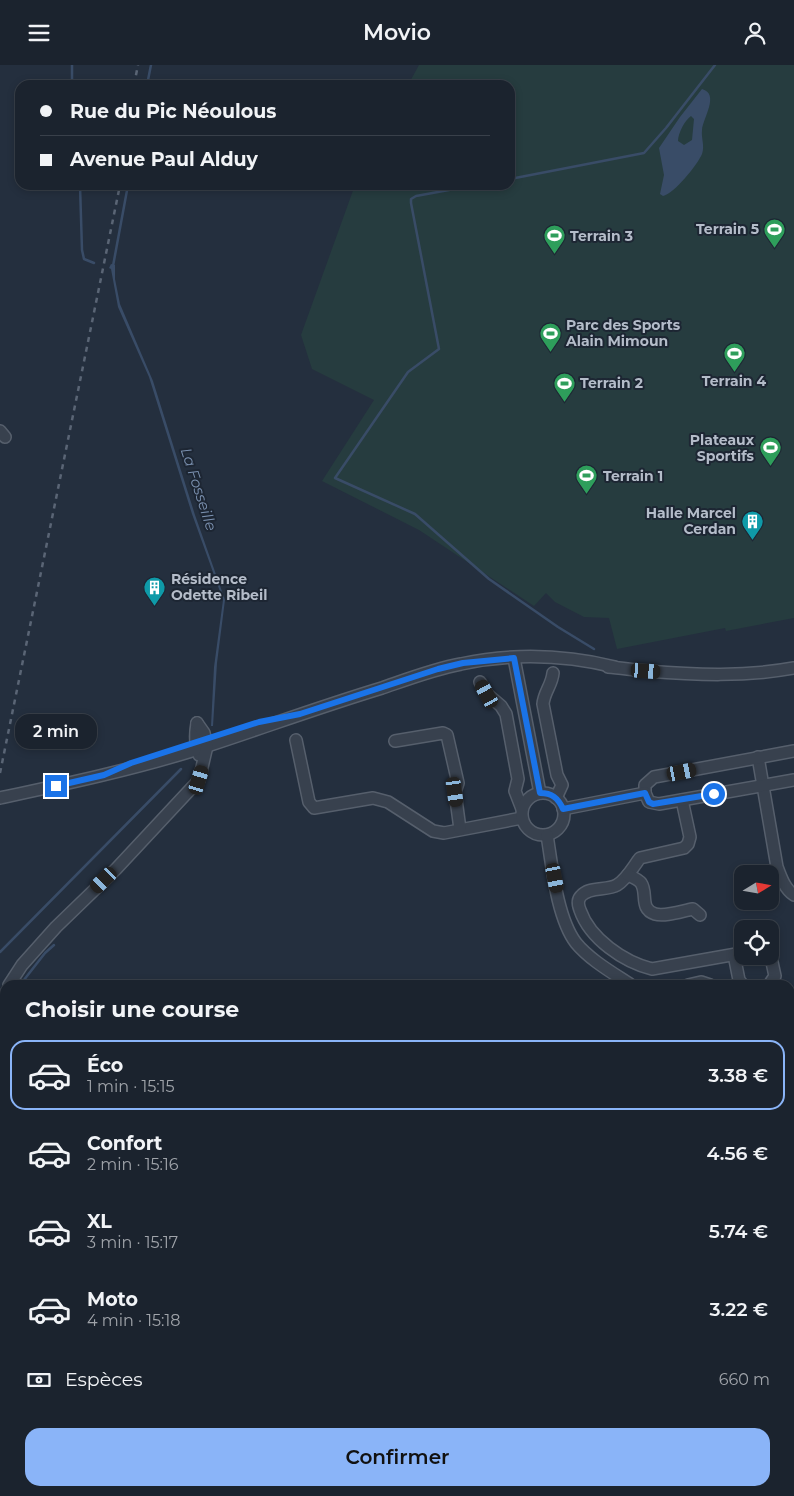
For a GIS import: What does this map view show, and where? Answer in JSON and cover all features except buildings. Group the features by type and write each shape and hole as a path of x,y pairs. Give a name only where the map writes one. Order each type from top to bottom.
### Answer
{"street":[{"path":"0,798 140,766 202,744 463,663 564,658 590,661 615,667 705,675 751,674 794,668"},
{"path":"515,661 540,793"},
{"path":"553,673 552,681 544,695 543,704 557,775 562,785 556,798"},
{"path":"296,740 309,802 314,808 373,798 388,803 433,831 444,833 522,813 529,799 540,793 556,798 563,809 564,815 561,825 552,833 547,835 534,833 524,824 522,813 515,788 518,779 506,714 501,706 487,694 480,682"},
{"path":"12,980 22,965 56,927 116,869 199,780 204,766 202,744 204,733 197,723"},
{"path":"395,741 443,733 447,735 458,783 455,792 460,829"},
{"path":"794,751 654,777 646,785 645,793 649,802 653,804 794,780"},
{"path":"758,757 778,867 783,882 794,895"},
{"path":"563,809 645,793"},
{"path":"682,800 690,837 688,844 684,848 640,858 628,875 616,886 588,891 580,896 578,904 591,932 603,944 642,967 652,969 697,963 734,955"},
{"path":"547,835 562,914 570,933 583,951 624,980"},
{"path":"628,875 640,882 643,887 644,902 650,911 655,914 693,909 700,915"},
{"path":"697,963 704,980"},
{"path":"738,965 739,980"},
{"path":"772,980 775,976 773,965"}],"green space":[{"name":"Parc des Sports Alain Mimoun","path":"419,65 794,65 794,618 726,631 725,628 617,649 609,618 584,617 555,602 546,593 534,606 419,530 322,481 374,400 312,369 301,335 353,190 515,190 515,80 411,80"}],"water":[{"path":"702,89 707,92 710,96 710,101 702,130 703,148 700,159 673,190 663,196 660,194 664,175 659,148","holes":["691,116 694,119 692,140 684,145 678,141 678,138 689,118"]},
{"path":"111,264 115,265 115,279 120,304 153,381 195,515 225,600 217,663 213,726 211,726 214,667 223,600 192,514 149,377 118,307 111,269 109,268"}],"waterway":[{"name":"La Fosseille","path":"72,65 72,80"},
{"path":"148,80 151,65"},
{"path":"515,178 644,153 715,65"},
{"name":"La Fosseille","path":"80,190 82,250 84,259 94,263"},
{"path":"113,266 127,190"},
{"path":"449,190 416,196 411,199 439,349 408,372 335,478 415,514 489,579 558,627 594,649"},
{"path":"0,952 181,769"},
{"path":"24,980 45,953 54,945"}],"railway":[{"path":"135,80 138,65"},
{"path":"0,773 119,190"}],"place":[{"name":"Terrain 5","path":"775,248"},
{"name":"Terrain 3","path":"554,255"},
{"name":"Parc des Sports Alain Mimoun","path":"550,352"},
{"name":"Terrain 4","path":"734,372"},
{"name":"Terrain 2","path":"564,402"},
{"name":"Plateaux Sportifs","path":"770,467"},
{"name":"Terrain 1","path":"587,495"},
{"name":"Halle Marcel Cerdan","path":"752,540"},
{"name":"Résidence Odette Ribeil","path":"155,606"}],"route":[{"path":"56,786 104,775 131,763 259,722 300,714 438,669 463,663 514,658 540,793 546,793 556,798 563,809 645,793 646,798 653,804 714,794"}]}
